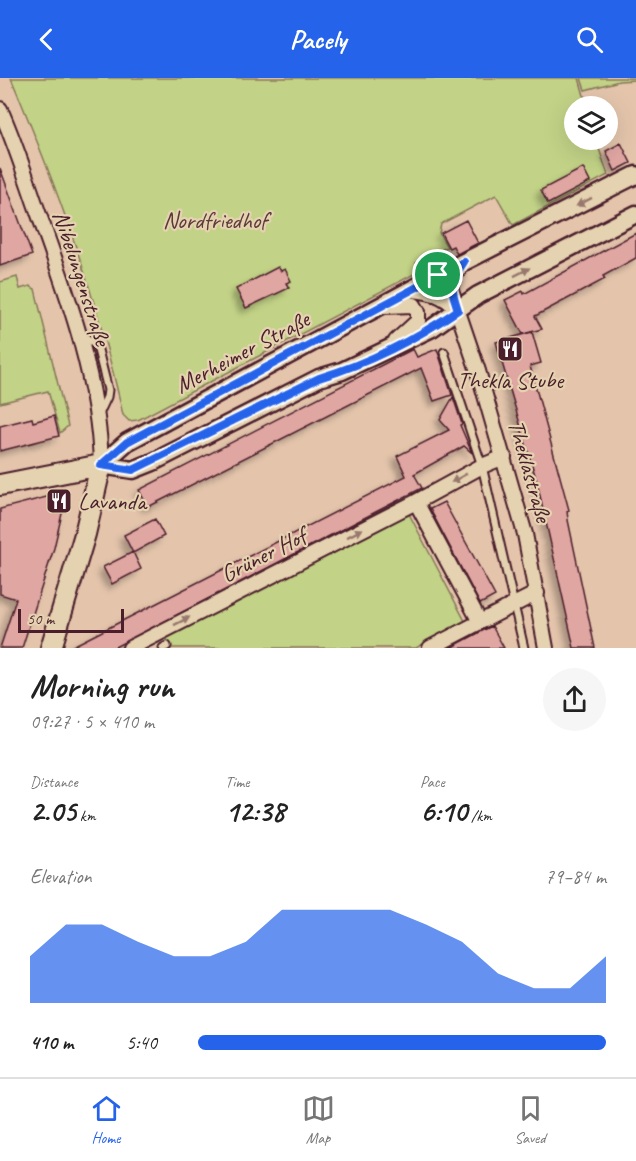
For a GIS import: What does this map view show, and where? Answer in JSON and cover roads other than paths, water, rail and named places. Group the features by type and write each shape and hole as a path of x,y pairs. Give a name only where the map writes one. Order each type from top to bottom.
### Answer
{"main road":[{"path":"0,485 101,465 85,534 51,648"}],"street":[{"name":"Nibelungenstraße","path":"0,109 51,249 78,332 98,416 101,465"},
{"name":"Merheimer Straße","path":"101,465 127,442 464,262 636,175"},
{"path":"101,465 133,470 319,378 384,352 432,328 478,295 636,214"},
{"path":"458,310 450,288 454,276 464,262"},
{"path":"412,291 432,292 445,297 458,310"},
{"path":"382,307 414,305 418,312 418,321 384,352"},
{"name":"Theklastraße","path":"458,310 504,458 537,593 546,648"},
{"name":"Grüner Hof","path":"129,648 482,466 504,458"},
{"path":"416,502 480,622"},
{"path":"430,648 537,593"}],"lane":[{"name":"Theklastraße","path":"444,352 482,466 524,648"}],"place":[{"name":"Thekla Stube","path":"510,349"},
{"name":"Lavanda","path":"59,501"}],"park label":[{"name":"Nordfriedhof","path":"215,220"}]}
